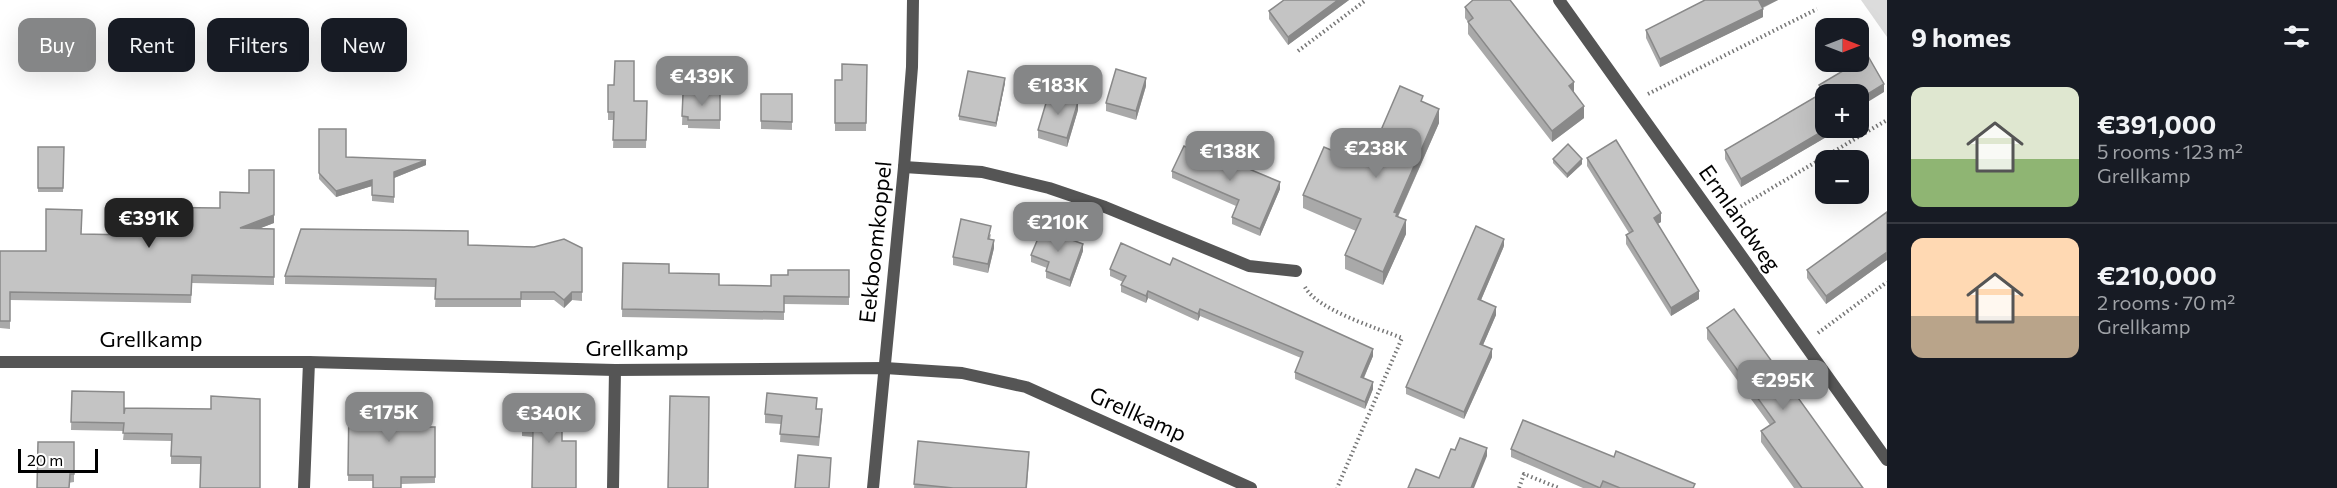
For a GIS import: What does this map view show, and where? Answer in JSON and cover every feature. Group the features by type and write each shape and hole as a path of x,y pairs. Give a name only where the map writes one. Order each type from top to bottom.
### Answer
{"street":[{"name":"Eekboomkoppel","path":"873,488 904,166 912,67 913,0"},
{"name":"Ermlandweg","path":"1559,0 1887,460"},
{"path":"904,166 982,172 1049,188 1105,207 1249,266 1296,271"},
{"name":"Grellkamp","path":"0,362 309,362 615,370 885,368 962,373 1026,387 1251,488"},
{"path":"304,488 309,362"},
{"path":"612,488 615,370"}],"path":[{"path":"1298,51 1366,0"},
{"path":"1632,102 1817,9"},
{"path":"1716,221 1887,120"},
{"path":"1296,271 1310,297 1402,338 1337,488"},
{"path":"1804,344 1887,282"},
{"path":"1519,488 1524,474 1559,488"}],"shaded area":[{"path":"1861,0 1887,0 1887,37"}],"building":[{"path":"1284,0 1338,0 1288,37 1269,11"},
{"path":"1473,0 1510,0 1574,82 1569,86 1584,106 1552,131 1468,22 1473,18 1465,7"},
{"path":"1705,0 1761,0 1759,1 1763,9 1660,59 1646,30"},
{"path":"1869,58 1884,84 1869,93 1869,84 1821,84 1841,72 1869,72"},
{"path":"615,61 634,61 634,101 647,101 646,140 613,140 614,112 608,112 608,85 614,85"},
{"path":"842,64 867,65 866,123 835,123 835,80 842,80"},
{"path":"1116,69 1146,78 1136,111 1106,103"},
{"path":"968,71 1005,78 996,123 959,116"},
{"path":"1400,86 1423,96 1421,101 1439,109 1394,212 1397,213 1396,216 1406,220 1383,272 1345,255 1361,219 1303,195 1324,147 1366,165"},
{"path":"720,93 720,120 688,120 688,117 682,116 683,94"},
{"path":"1049,93 1078,102 1067,138 1038,130"},
{"path":"761,94 792,94 792,122 761,121"},
{"path":"1815,97 1815,136 1741,179 1725,150"},
{"path":"319,129 346,129 346,157 426,160 394,172 394,197 372,195 372,180 336,191 319,173"},
{"path":"1616,140 1661,213 1654,218 1699,291 1671,308 1626,235 1633,231 1587,158"},
{"path":"1204,144 1228,154 1225,159 1280,182 1260,229 1232,217 1239,200 1172,171 1184,146 1200,154"},
{"path":"1568,144 1582,159 1567,174 1553,159"},
{"path":"38,147 64,147 63,188 38,188"},
{"path":"249,170 274,170 274,215 240,228 274,229 274,277 192,275 191,295 10,292 10,321 0,321 0,251 46,251 46,209 82,210 81,234 133,235 133,207 220,208 220,192 249,193"},
{"path":"1887,212 1887,252 1826,296 1807,270"},
{"path":"961,219 991,226 988,239 994,240 988,264 953,257"},
{"path":"1476,226 1504,239 1478,299 1496,307 1480,344 1492,349 1464,412 1406,387"},
{"path":"301,229 468,231 468,245 534,247 564,239 582,248 582,292 572,292 564,300 554,292 521,292 521,299 435,299 436,279 285,276"},
{"path":"1042,229 1083,244 1070,280 1046,271 1049,262 1031,255"},
{"path":"1121,243 1170,265 1173,258 1373,349 1361,377 1373,382 1365,402 1295,372 1303,352 1200,309 1198,314 1148,291 1146,296 1121,285 1126,276 1110,269"},
{"path":"623,263 669,264 669,273 719,274 719,285 771,286 771,275 788,275 788,270 849,270 849,297 784,296 784,312 622,309"},
{"path":"1734,309 1863,488 1802,488 1761,431 1775,422 1707,328"},
{"path":"72,391 124,392 124,414 125,408 211,409 211,396 260,399 260,488 200,488 201,457 171,456 172,434 123,433 124,423 71,422"},
{"path":"767,393 817,398 816,409 822,409 819,437 780,434 782,416 765,414"},
{"path":"522,395 556,395 556,406 562,406 562,441 576,441 576,488 532,488 533,429 522,429"},
{"path":"670,396 709,397 708,488 668,488"},
{"path":"349,401 411,401 411,427 435,427 435,477 401,477 401,488 373,488 373,475 348,475"},
{"path":"1523,420 1614,457 1616,451 1695,484 1693,488 1620,488 1603,481 1600,488 1511,449"},
{"path":"1460,438 1487,448 1471,488 1408,488 1416,469 1439,478 1451,449 1455,450"},
{"path":"918,441 1029,452 1026,488 953,488 914,484"},
{"path":"38,442 74,442 74,474 70,474 69,488 37,488"},
{"path":"798,455 831,458 829,488 795,488"}]}
